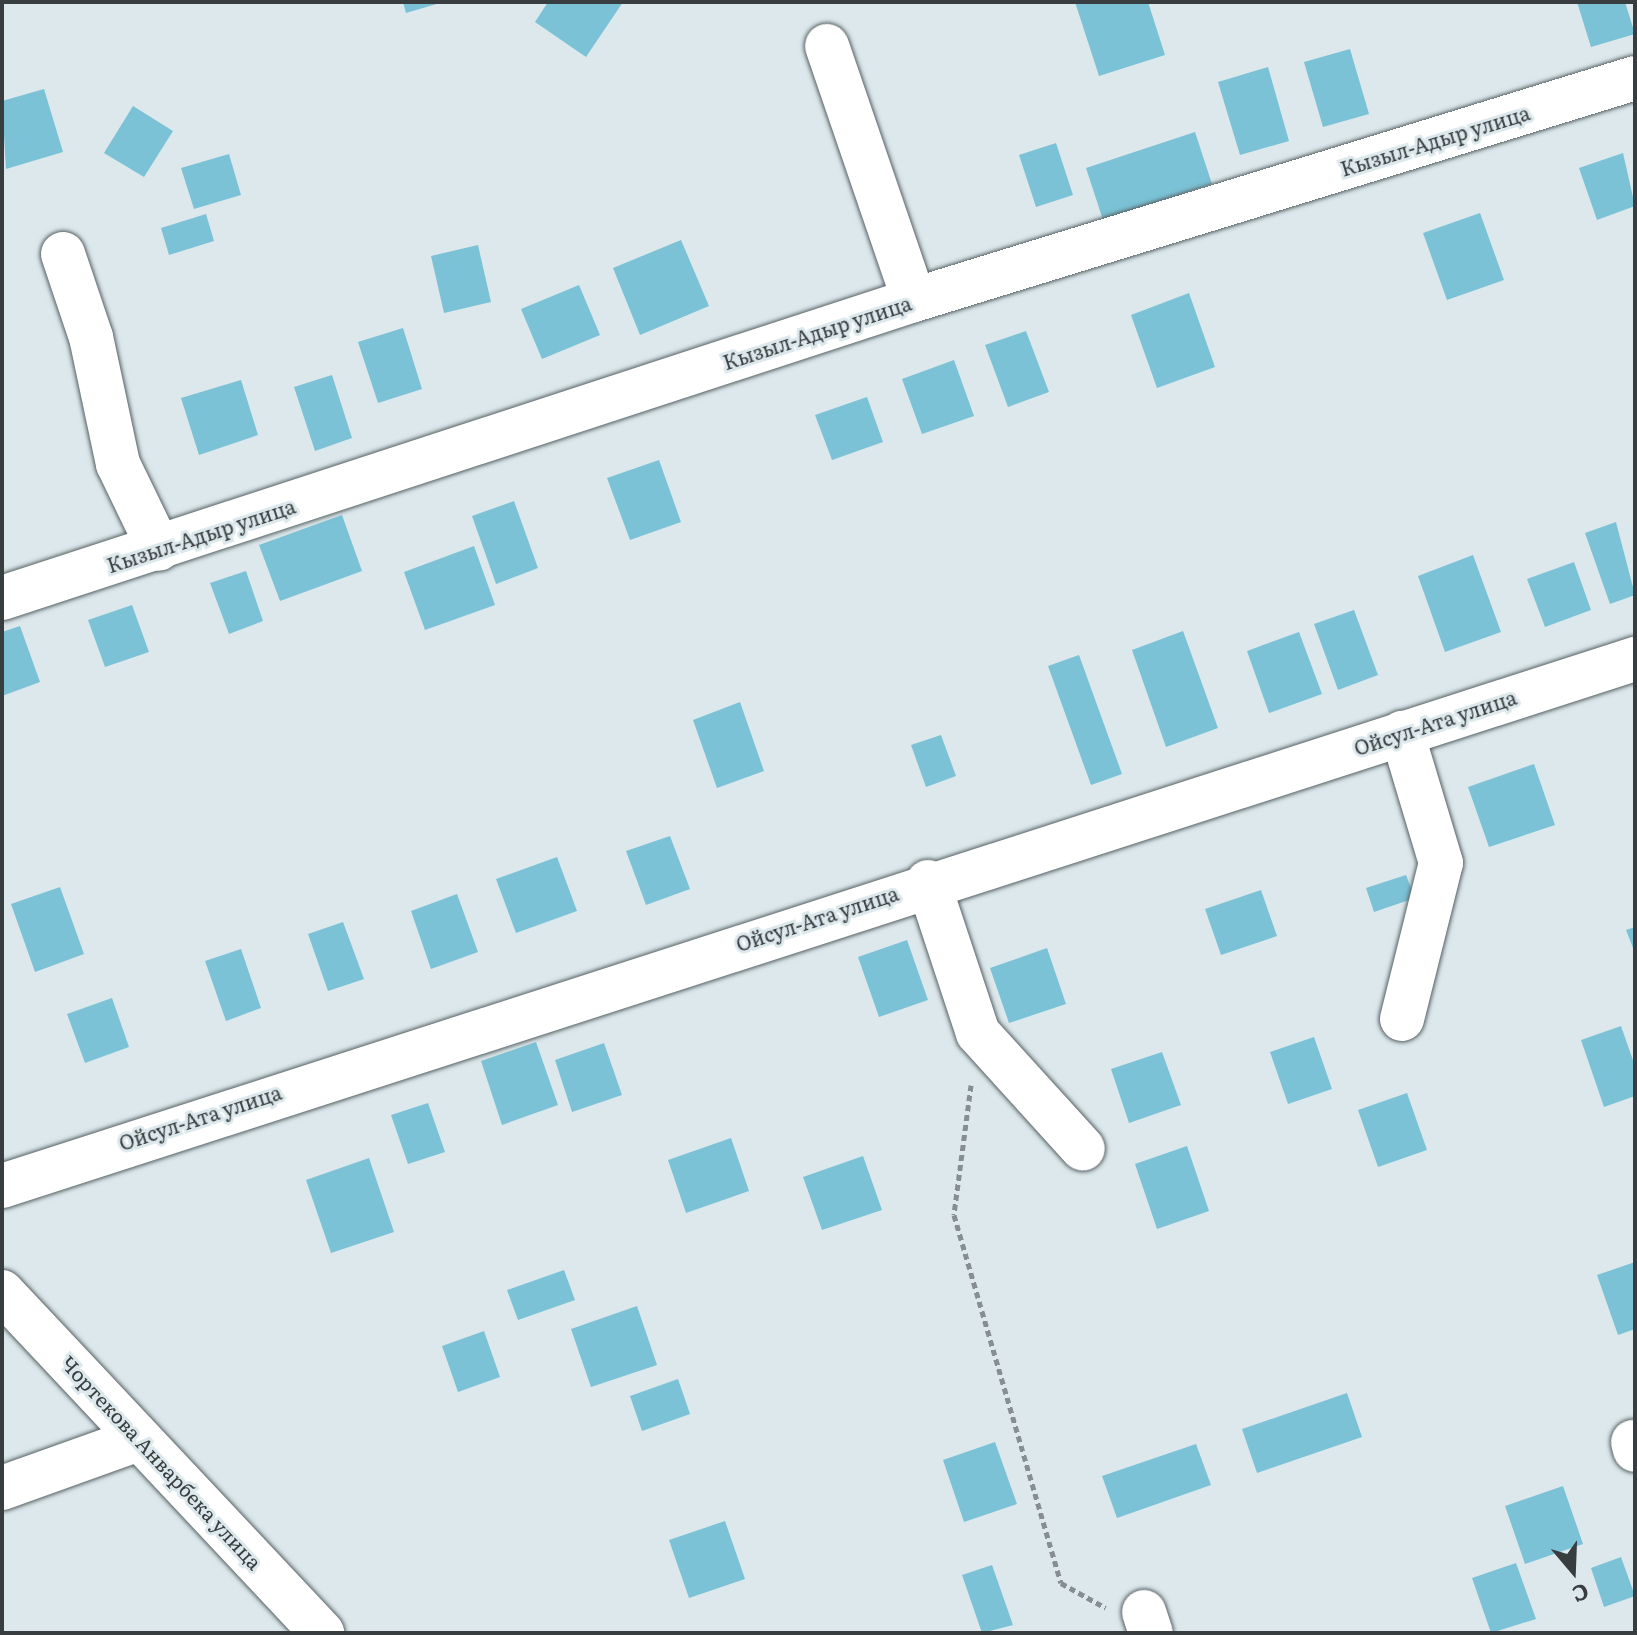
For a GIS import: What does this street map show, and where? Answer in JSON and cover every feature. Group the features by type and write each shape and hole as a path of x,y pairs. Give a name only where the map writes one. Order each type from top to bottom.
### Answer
{"street":[{"path":"827,46 914,300"},
{"name":"Кызыл-Адыр улица","path":"2,598 914,300 1635,78"},
{"path":"63,254 91,337 118,464 159,549"},
{"name":"Ойсул-Ата улица","path":"2,1186 928,882 1635,659"},
{"path":"1402,733 1441,863 1402,1019"},
{"path":"928,882 978,1033 1083,1149"},
{"name":"Чортекова Анварбека улица","path":"2,1292 322,1633"},
{"path":"2,1488 139,1439"}],"path":[{"path":"978,1033 954,1215 1061,1583 1101,1607 1147,1622"}],"building":[{"path":"403,2 440,2 440,3 406,13"},
{"path":"548,2 623,2 586,57 535,22"},
{"path":"1075,2 1148,2 1165,55 1099,76"},
{"path":"1577,2 1625,2 1635,34 1591,47"},
{"path":"1350,49 1369,114 1323,127 1304,62"},
{"path":"1268,67 1289,141 1240,155 1218,82"},
{"path":"44,89 63,152 6,169 2,101"},
{"path":"133,106 173,131 144,177 104,153"},
{"path":"1195,132 1212,184 1103,220 1086,168"},
{"path":"1056,143 1073,195 1036,207 1019,155"},
{"path":"1623,153 1635,206 1597,220 1579,168"},
{"path":"229,154 241,195 194,209 181,168"},
{"path":"1480,213 1504,280 1447,300 1423,233"},
{"path":"206,214 214,241 169,255 161,228"},
{"path":"681,240 709,306 640,335 613,268"},
{"path":"478,245 491,302 444,313 431,256"},
{"path":"579,285 600,335 542,359 521,309"},
{"path":"1189,293 1215,367 1157,388 1131,315"},
{"path":"403,328 422,389 378,403 358,342"},
{"path":"1026,331 1049,392 1008,407 985,345"},
{"path":"954,360 974,416 922,434 902,379"},
{"path":"332,375 352,438 315,451 294,387"},
{"path":"241,380 258,435 199,455 181,398"},
{"path":"867,397 883,442 832,460 815,415"},
{"path":"659,460 681,522 630,540 607,478"},
{"path":"514,501 538,568 496,584 472,516"},
{"path":"342,515 362,571 280,601 259,545"},
{"path":"1616,522 1635,595 1610,604 1585,533"},
{"path":"474,546 495,605 425,630 404,572"},
{"path":"1473,555 1501,632 1445,652 1418,576"},
{"path":"1574,562 1591,610 1545,627 1527,579"},
{"path":"246,571 263,621 229,634 210,583"},
{"path":"132,605 149,652 105,667 88,620"},
{"path":"1354,610 1378,675 1338,690 1314,624"},
{"path":"20,626 40,682 2,696 2,632"},
{"path":"1183,631 1218,728 1166,747 1132,650"},
{"path":"1299,632 1322,694 1269,713 1247,651"},
{"path":"1079,655 1122,774 1091,785 1048,666"},
{"path":"740,702 764,771 717,788 693,720"},
{"path":"941,735 956,776 926,787 911,745"},
{"path":"1534,764 1555,825 1489,847 1468,787"},
{"path":"670,836 690,889 646,905 626,851"},
{"path":"557,857 577,911 516,933 496,879"},
{"path":"1406,875 1415,898 1374,912 1366,888"},
{"path":"60,887 84,954 35,972 11,904"},
{"path":"1261,890 1277,936 1221,955 1205,909"},
{"path":"457,894 478,952 431,969 411,911"},
{"path":"343,922 364,979 328,991 308,934"},
{"path":"1635,927 1635,953 1626,930"},
{"path":"907,940 928,1000 879,1017 858,957"},
{"path":"1047,948 1066,1004 1009,1023 990,968"},
{"path":"241,949 261,1008 226,1021 205,961"},
{"path":"112,998 129,1047 85,1063 67,1014"},
{"path":"1621,1026 1635,1066 1635,1096 1604,1107 1581,1040"},
{"path":"1314,1037 1332,1089 1288,1104 1270,1052"},
{"path":"536,1042 558,1105 502,1125 481,1061"},
{"path":"604,1043 622,1095 572,1112 555,1060"},
{"path":"1162,1052 1181,1105 1129,1123 1111,1069"},
{"path":"1407,1093 1427,1150 1378,1167 1358,1110"},
{"path":"428,1103 445,1152 408,1164 391,1115"},
{"path":"731,1138 749,1191 686,1213 668,1160"},
{"path":"1187,1146 1209,1211 1157,1229 1135,1164"},
{"path":"863,1156 882,1210 822,1230 803,1177"},
{"path":"369,1158 394,1232 331,1253 306,1180"},
{"path":"1635,1262 1635,1329 1618,1335 1597,1275"},
{"path":"564,1270 575,1300 518,1320 507,1290"},
{"path":"637,1306 657,1365 591,1387 571,1329"},
{"path":"484,1331 500,1377 458,1392 442,1346"},
{"path":"678,1379 690,1414 642,1431 630,1396"},
{"path":"1347,1393 1362,1437 1257,1473 1242,1429"},
{"path":"995,1442 1017,1504 964,1522 943,1460"},
{"path":"1196,1444 1211,1485 1117,1518 1102,1476"},
{"path":"1563,1486 1583,1544 1525,1564 1505,1506"},
{"path":"725,1521 745,1579 689,1598 669,1540"},
{"path":"1621,1557 1635,1596 1604,1607 1591,1568"},
{"path":"1516,1563 1536,1619 1491,1633 1472,1578"},
{"path":"992,1565 1013,1625 982,1633 962,1575"}]}
